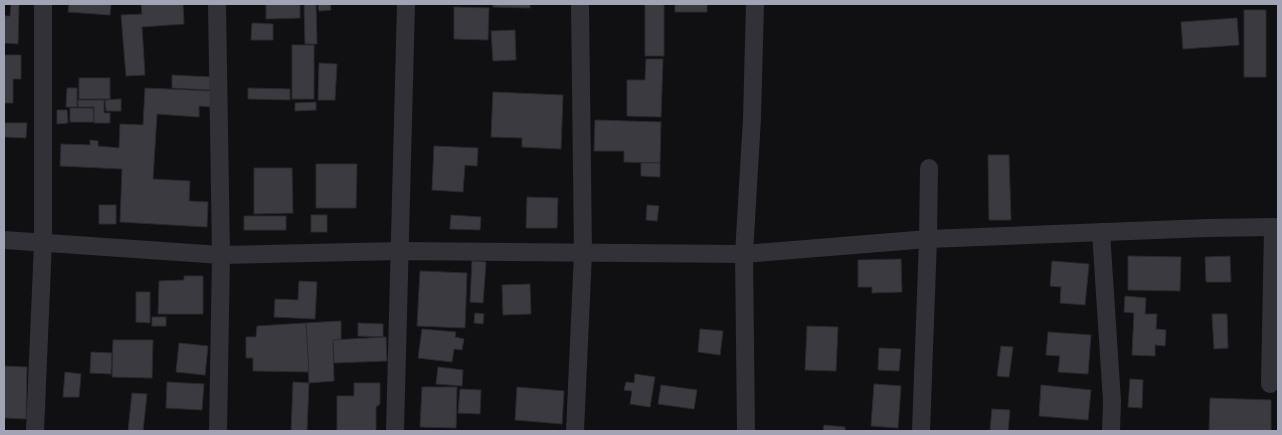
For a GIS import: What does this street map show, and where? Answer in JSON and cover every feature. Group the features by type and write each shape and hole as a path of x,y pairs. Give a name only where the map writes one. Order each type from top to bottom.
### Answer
{"street":[{"path":"35,431 43,242 43,4"},
{"path":"217,4 221,255 218,431"},
{"path":"395,431 406,4"},
{"path":"575,431 583,253 580,4"},
{"path":"746,431 744,254 752,118 754,4"},
{"path":"921,431 929,168"},
{"path":"4,240 221,255 399,251 744,254 928,239 1275,227 1270,384"},
{"path":"1101,232 1112,401 1111,431"}],"building":[{"path":"11,4 19,4 18,44 4,43 4,16 10,16"},
{"path":"69,4 111,4 110,15 68,12"},
{"path":"141,4 183,4 184,24 142,27 145,75 126,76 121,15 142,14"},
{"path":"266,4 300,4 300,18 266,19"},
{"path":"304,4 316,4 317,44 305,44"},
{"path":"318,4 330,4 331,10 319,11"},
{"path":"493,4 530,4 530,8 493,7"},
{"path":"645,4 664,4 664,56 645,56"},
{"path":"675,4 707,4 707,12 675,12"},
{"path":"454,7 489,8 488,40 454,39"},
{"path":"1244,10 1266,10 1266,77 1244,77"},
{"path":"1237,18 1239,45 1183,49 1181,22"},
{"path":"252,23 273,24 273,40 251,40"},
{"path":"515,30 516,60 493,61 491,31"},
{"path":"292,45 314,45 314,99 292,99"},
{"path":"4,55 21,55 21,79 13,79 13,103 4,103"},
{"path":"646,59 663,59 661,117 627,116 627,80 645,80"},
{"path":"319,63 337,64 335,100 318,100"},
{"path":"172,75 211,77 210,90 172,88"},
{"path":"79,78 110,78 110,99 79,99"},
{"path":"67,88 77,88 77,107 66,107"},
{"path":"145,88 212,91 211,107 199,106 199,117 157,114 153,179 190,181 189,201 208,202 207,227 120,222 122,169 60,166 61,144 90,145 90,140 98,141 98,146 119,148 120,124 143,125"},
{"path":"248,88 290,89 290,100 248,99"},
{"path":"493,92 563,95 561,149 522,147 522,138 491,137"},
{"path":"121,99 121,111 106,111 105,100"},
{"path":"78,100 104,100 104,113 110,113 110,123 94,123 94,107 78,107"},
{"path":"316,102 316,110 295,111 295,103"},
{"path":"70,108 93,108 94,122 70,122"},
{"path":"57,110 67,110 68,123 57,124"},
{"path":"595,120 661,122 660,163 624,162 624,151 594,151"},
{"path":"4,123 27,123 26,138 4,137"},
{"path":"434,146 478,148 477,166 465,165 463,192 432,190"},
{"path":"988,155 1009,155 1011,220 989,220"},
{"path":"641,163 660,163 660,177 641,176"},
{"path":"316,164 357,164 356,208 316,208"},
{"path":"254,168 292,168 293,213 254,214"},
{"path":"527,197 558,198 557,228 526,228"},
{"path":"99,205 116,205 116,224 99,224"},
{"path":"647,205 659,206 657,221 646,220"},
{"path":"311,215 327,215 327,232 311,232"},
{"path":"451,215 481,217 480,230 450,229"},
{"path":"244,216 286,216 286,230 244,230"},
{"path":"1128,256 1181,257 1180,291 1128,290"},
{"path":"1230,256 1231,282 1206,282 1205,257"},
{"path":"901,259 902,292 872,293 872,287 858,287 858,260"},
{"path":"472,261 486,262 483,303 470,302"},
{"path":"1052,261 1089,264 1085,305 1060,303 1061,287 1050,286"},
{"path":"420,271 467,273 465,328 417,326"},
{"path":"184,276 203,276 203,314 158,314 159,281 184,280"},
{"path":"299,281 317,282 315,319 274,317 275,299 298,300"},
{"path":"530,284 531,314 503,315 502,285"},
{"path":"136,292 150,292 150,323 136,322"},
{"path":"1125,296 1146,298 1145,314 1157,314 1156,329 1166,330 1165,346 1155,345 1155,356 1132,355 1134,313 1124,312"},
{"path":"475,313 484,314 483,324 474,323"},
{"path":"1212,314 1227,314 1228,348 1214,349"},
{"path":"152,317 166,317 166,326 152,326"},
{"path":"341,321 341,340 333,340 334,381 309,383 306,323"},
{"path":"306,323 309,372 253,371 253,358 246,358 246,337 256,337 257,326"},
{"path":"358,323 383,324 383,337 358,336"},
{"path":"807,326 838,327 836,371 805,370"},
{"path":"422,329 456,332 455,337 464,339 462,350 454,349 452,362 418,358"},
{"path":"700,329 723,331 720,355 698,352"},
{"path":"1048,332 1091,335 1088,374 1058,372 1060,356 1046,355"},
{"path":"386,337 387,361 334,363 333,340"},
{"path":"113,340 153,340 152,378 112,377"},
{"path":"179,343 208,346 205,375 176,372"},
{"path":"1001,346 1013,347 1009,377 997,376"},
{"path":"879,348 901,349 899,371 878,370"},
{"path":"91,352 112,353 111,374 90,373"},
{"path":"4,366 27,367 26,419 4,418"},
{"path":"438,367 463,370 462,386 436,384"},
{"path":"65,372 81,374 79,397 63,397"},
{"path":"635,374 655,377 650,407 630,404 632,391 624,390 626,382 634,383"},
{"path":"1130,379 1143,380 1142,408 1128,407"},
{"path":"167,382 204,384 202,410 166,408"},
{"path":"293,382 309,383 307,431 291,431"},
{"path":"354,383 380,383 380,404 376,407 376,431 337,431 337,396 354,396"},
{"path":"874,384 901,386 898,428 871,426"},
{"path":"661,385 697,390 694,409 658,404"},
{"path":"1041,385 1091,390 1088,420 1039,416"},
{"path":"422,387 457,387 456,428 420,427"},
{"path":"517,387 564,391 562,424 515,420"},
{"path":"460,389 481,390 480,414 458,413"},
{"path":"132,393 147,394 143,431 128,431"},
{"path":"1210,398 1271,400 1271,431 1209,431"},
{"path":"992,409 1010,410 1008,431 990,430"},
{"path":"824,425 845,427 845,431 823,431"}]}
